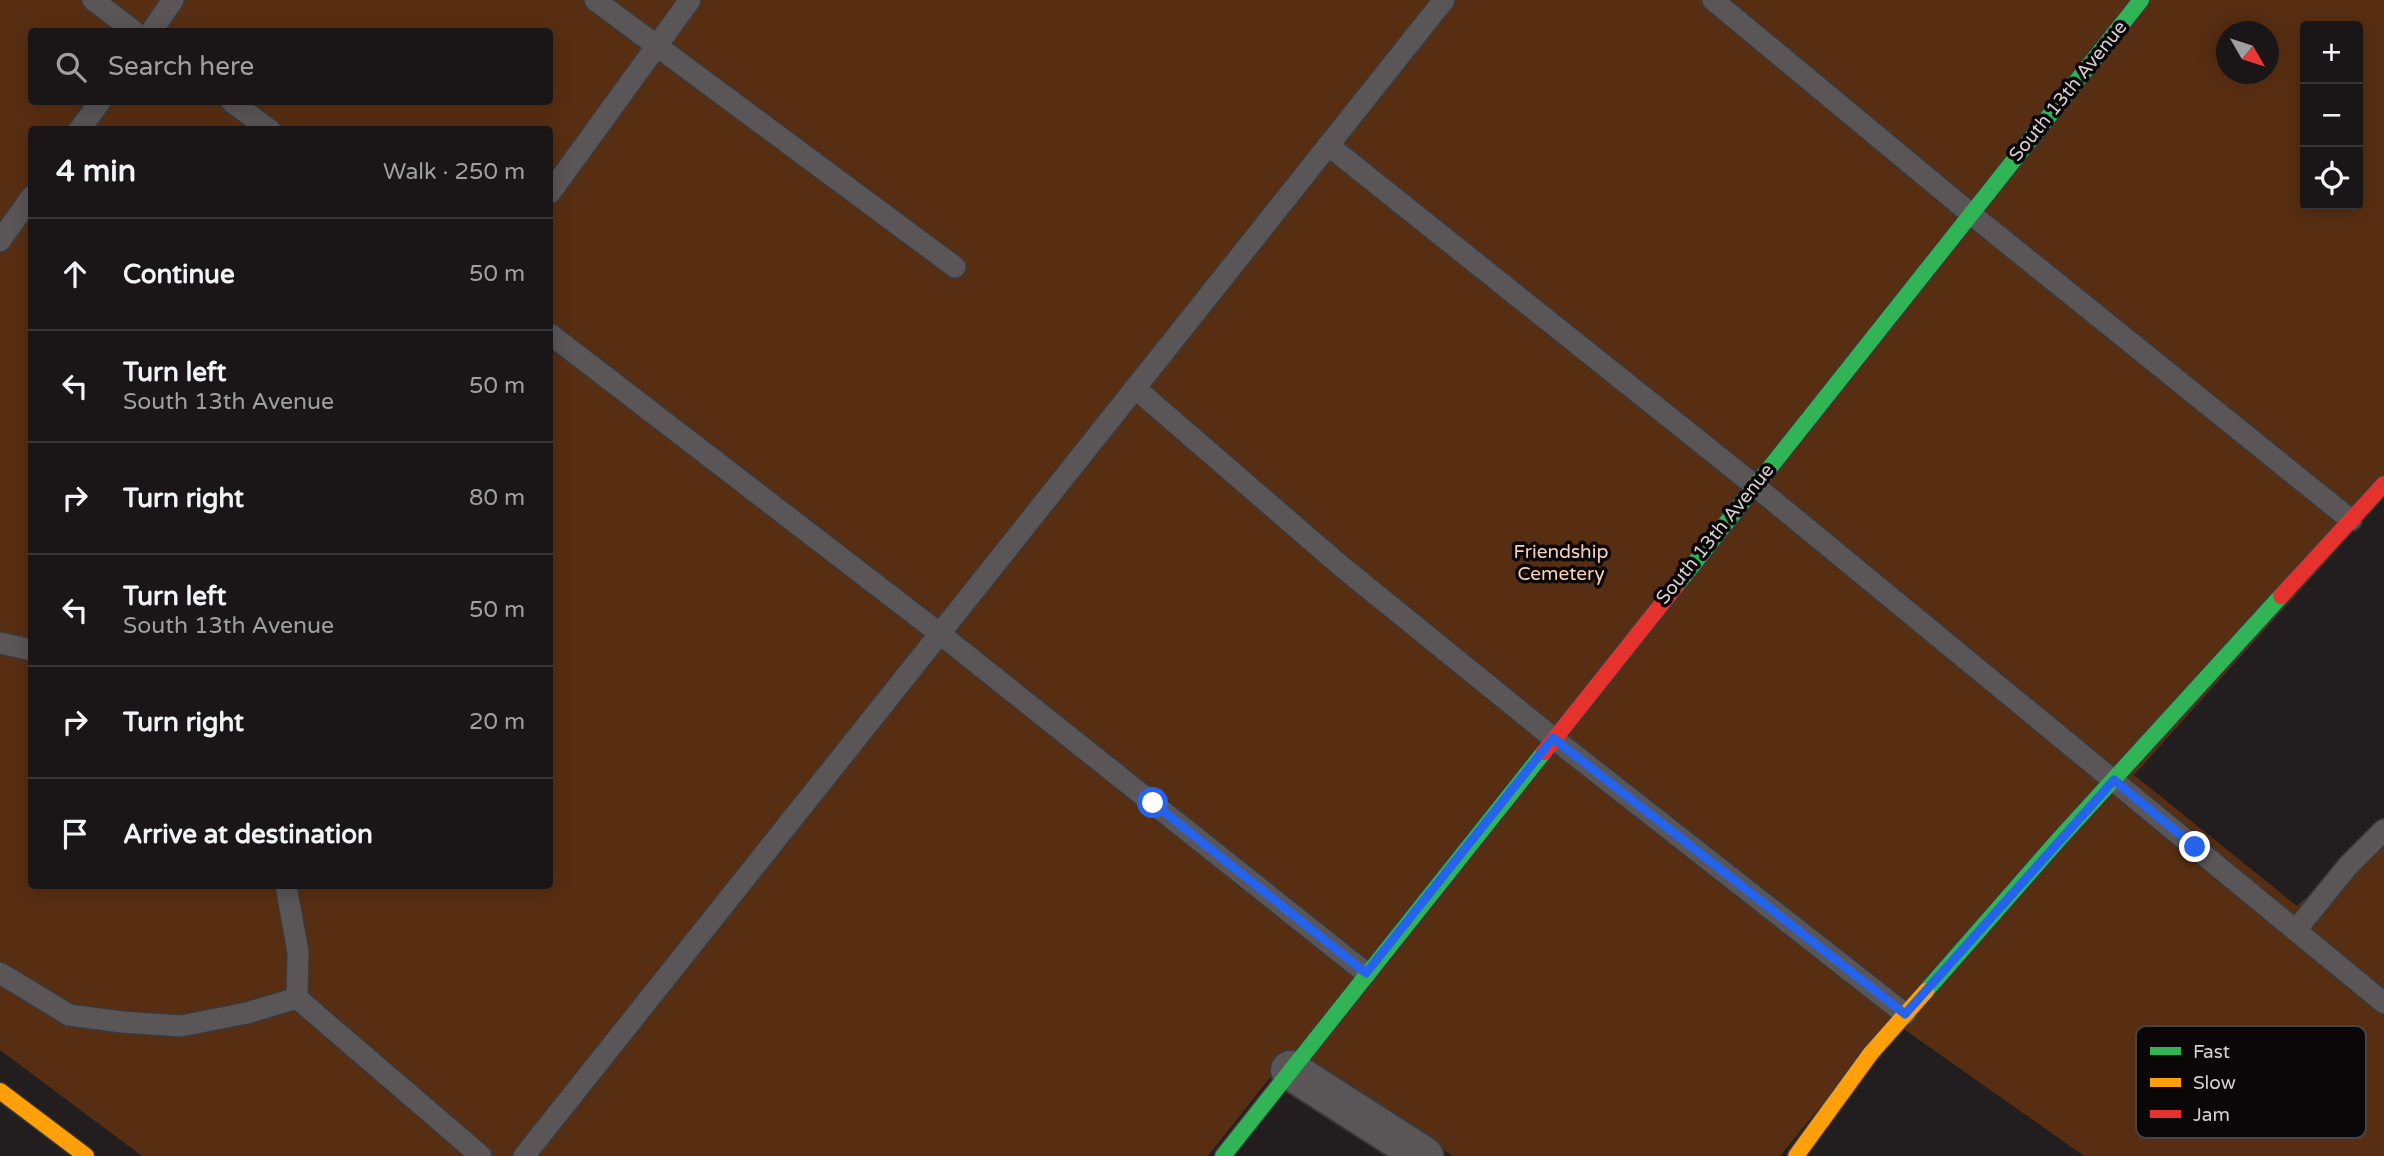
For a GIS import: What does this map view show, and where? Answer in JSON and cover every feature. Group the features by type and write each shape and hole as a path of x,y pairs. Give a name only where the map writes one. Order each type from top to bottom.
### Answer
{"street":[{"name":"South 13th Avenue","path":"1223,1156 2141,0"},
{"path":"1796,1156 1871,1053 1905,1014 2384,484"},
{"path":"1290,1070 1424,1156"},
{"path":"0,1091 86,1156"}],"lane":[{"path":"93,0 130,28"},
{"path":"153,28 173,0"},
{"path":"595,0 955,267"},
{"path":"553,189 690,0"},
{"path":"524,1156 1444,0"},
{"path":"1713,0 1971,214 2351,520"},
{"path":"82,126 98,105"},
{"path":"236,105 265,126"},
{"path":"1328,145 1754,485 2384,1003"},
{"path":"0,241 28,202"},
{"path":"553,336 939,634 1366,973"},
{"path":"1135,388 1341,566 1553,738 1905,1014"},
{"path":"0,643 28,649"},
{"path":"2296,930 2348,866 2384,830"},
{"path":"287,889 298,952 297,998"},
{"path":"0,973 69,1015 122,1022 181,1026 247,1013 297,998"},
{"path":"297,998 481,1156"}],"green space":[{"name":"Friendship Cemetery","path":"0,0 2384,0 2384,497 2134,775 2297,906 2384,826 2384,1156 2084,1156 1891,1020 1780,1156 1453,1156 1288,1055 1208,1156 142,1156 0,1050"}],"traffic: fast":[{"path":"1676,586 2141,0"},
{"path":"1926,991 2060,838 2281,596"},
{"path":"1223,1156 1544,752"}],"traffic: slow":[{"path":"1796,1156 1871,1053 1926,991"},
{"path":"0,1091 86,1156"}],"traffic: jam":[{"path":"2281,596 2384,484"},
{"path":"1544,752 1676,586"}],"route":[{"path":"1153,803 1366,973 1553,738 1905,1014 2114,780 2195,847"}]}
